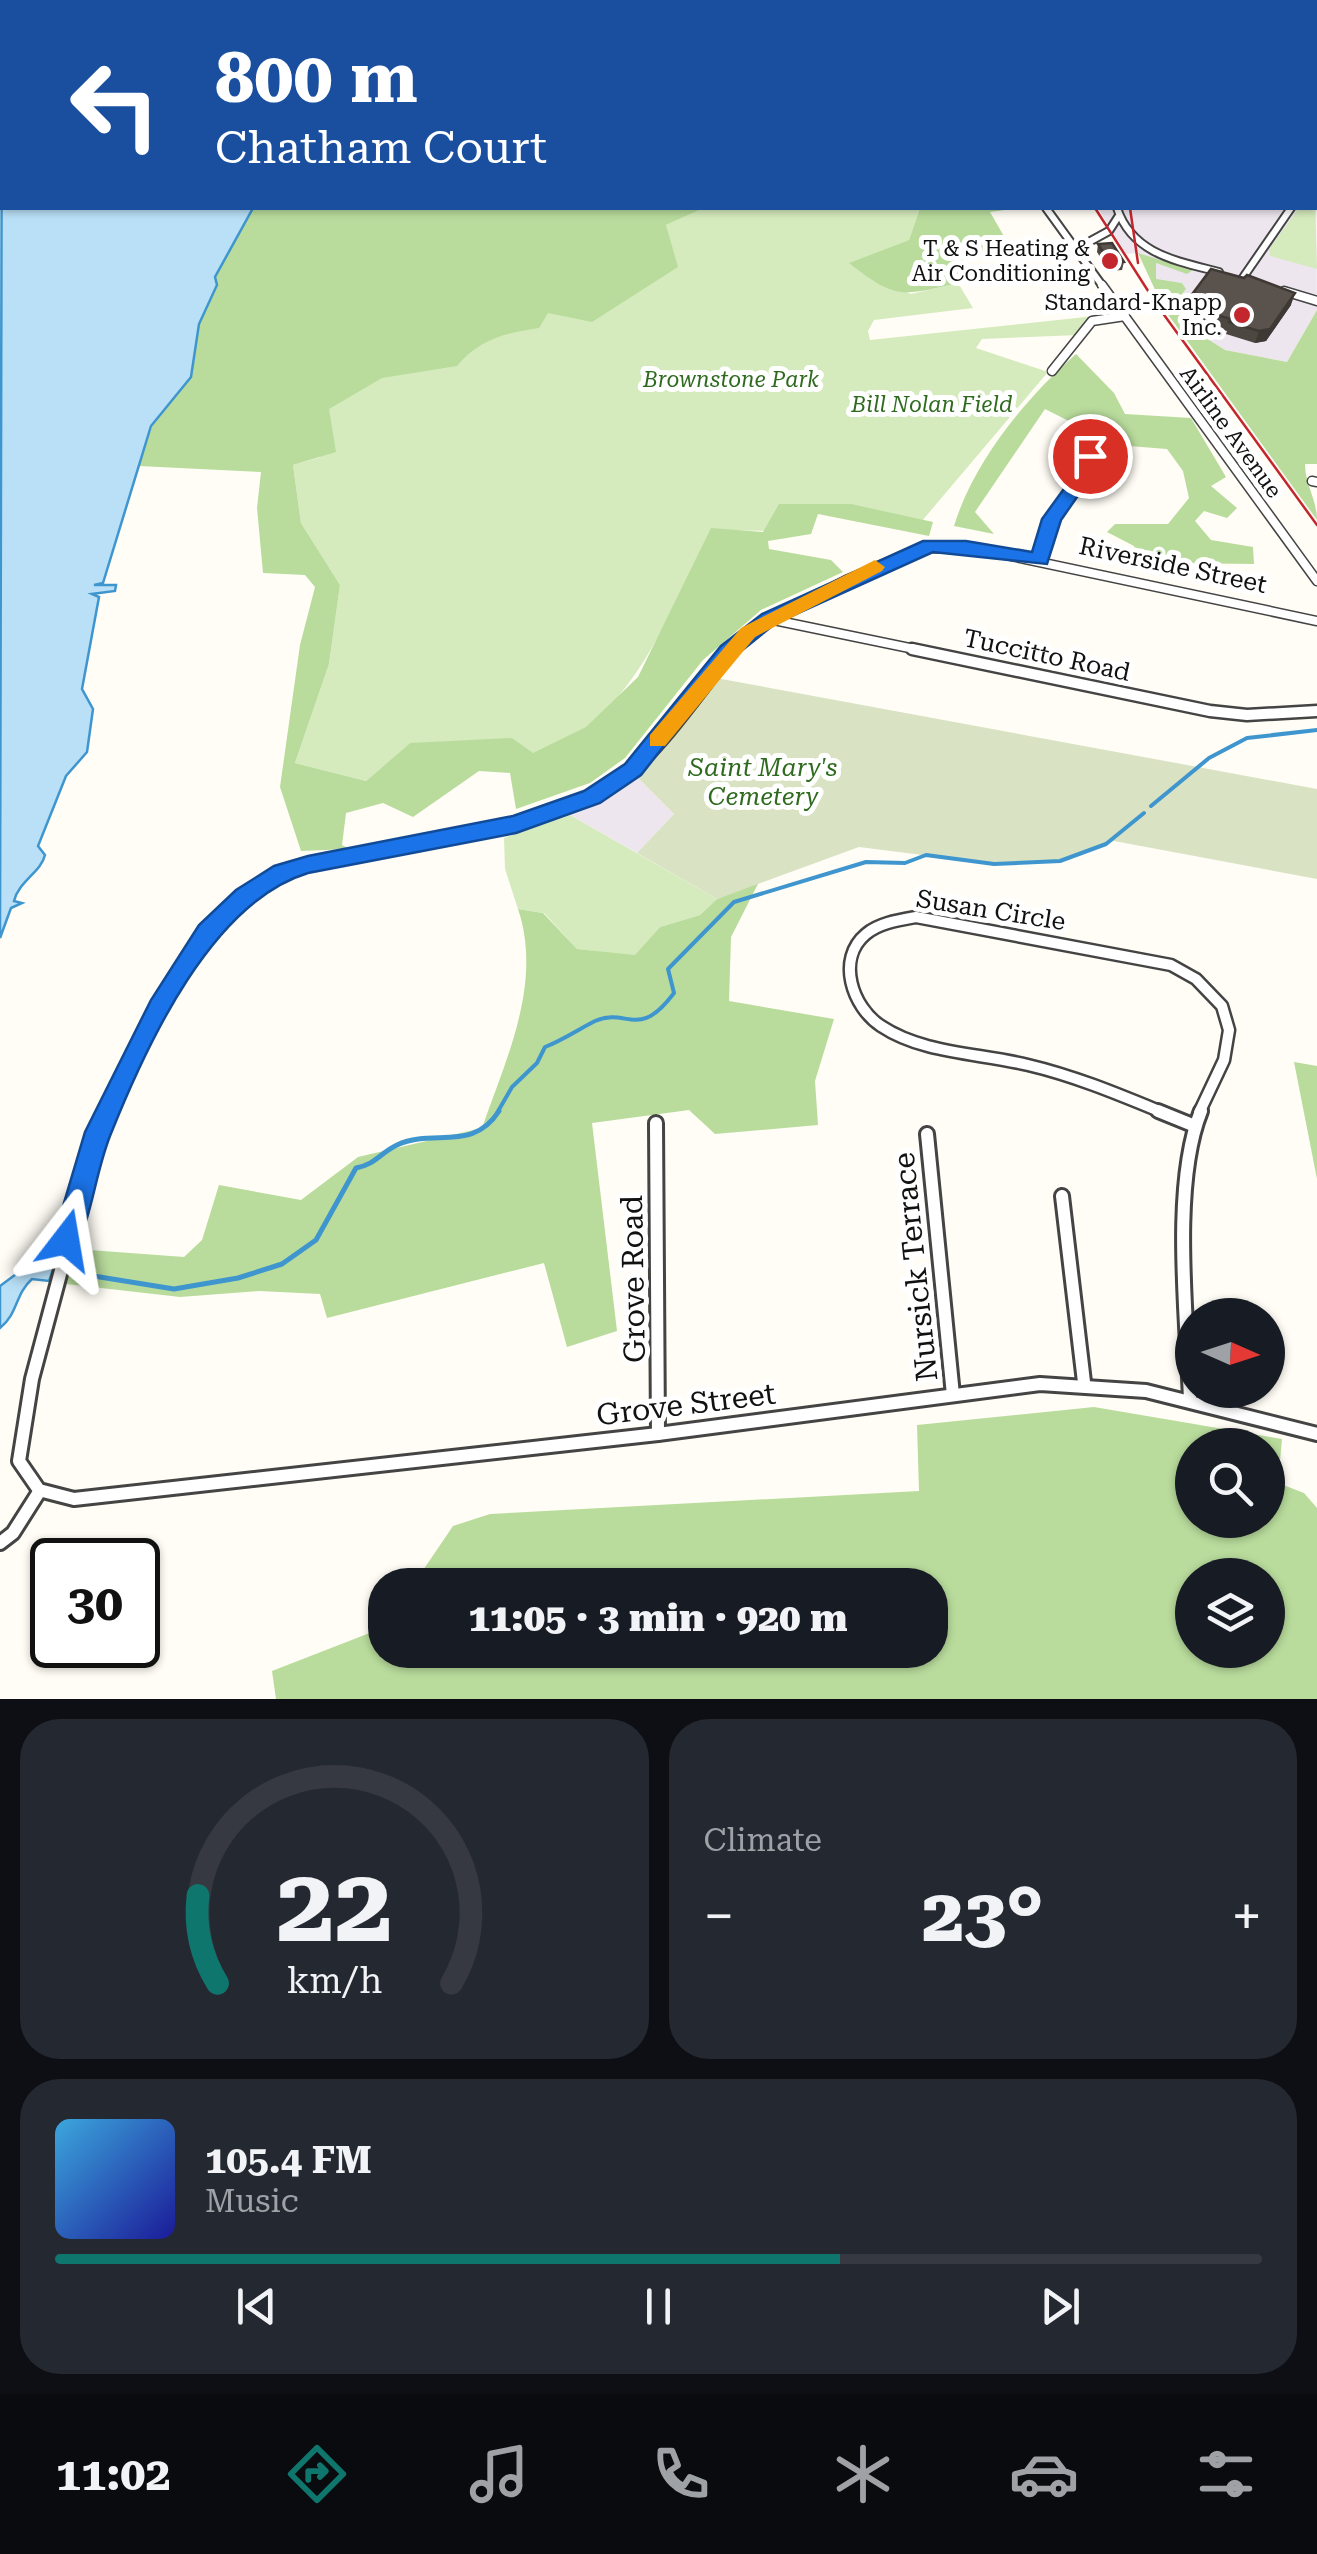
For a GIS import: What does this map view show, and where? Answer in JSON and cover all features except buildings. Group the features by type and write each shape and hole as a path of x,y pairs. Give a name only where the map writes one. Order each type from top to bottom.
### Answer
{"street":[{"name":"Airline Avenue","path":"1047,210 1317,581"},
{"path":"1242,279 1290,210"},
{"path":"1109,231 1118,212"},
{"path":"1118,212 1133,234 1158,254 1260,284"},
{"path":"1076,249 1109,231 1133,234"},
{"path":"1278,289 1317,301"},
{"path":"1052,371 1092,321 1125,316"},
{"path":"1040,560 1052,519 1091,464 1090,456"},
{"name":"Riverside Street","path":"40,1492 23,1474 20,1440 85,1167 105,1115 160,1008 207,932 244,896 282,872 516,824 605,790 633,769 728,651 769,618 930,546 966,547 1040,560 1317,621"},
{"name":"Tuccitto Road","path":"769,618 1210,711 1247,715 1317,711"},
{"name":"Susan Circle","path":"916,917 1172,964 1196,977 1227,1017 1228,1048 1195,1126 1068,1075 893,1033 859,1006 850,981 850,958 863,936 890,922 916,917"},
{"name":"Grove Road","path":"656,1123 658,1434"},
{"path":"1187,1298 1184,1215 1195,1126"},
{"name":"Nursick Terrace","path":"927,1134 953,1396"},
{"path":"1062,1196 1084,1382"},
{"name":"Grove Street","path":"40,1492 57,1498 658,1434 1084,1382 1175,1397"},
{"name":"Grove Street","path":"1223,1408 1317,1434"},
{"path":"0,1543 13,1532 40,1492"}],"shaded area":[{"path":"1099,210 1316,210 1317,310 1287,362 1225,350 1203,336 1193,336 1175,303 1186,289 1182,283 1156,280 1156,263 1187,273 1138,253 1126,254"},
{"path":"638,778 674,814 637,853 570,815"}],"green space":[{"path":"252,210 668,234 666,225 700,210 919,210 909,240 850,263 911,294 958,283 973,308 874,320 868,331 870,340 1095,316 1079,335 982,339 976,348 1048,372 916,528 816,508 785,531 711,530 663,629 621,693 596,720 567,740 534,753 491,753 410,743 366,781 295,763 329,664 340,585 301,523 293,465 321,457 143,454 155,418 191,374 199,324 215,277"},
{"path":"252,210 700,210 666,225 678,267 592,322 548,313 539,328 494,339 474,349 457,366 382,378 329,409 336,452 293,465 301,523 340,585 329,664 295,763 366,781 410,743 512,738 533,753 586,727 638,677 711,528 763,532 779,504 851,504 933,522 929,536 818,514 811,534 768,541 769,549 831,560 843,572 761,610 703,660 625,758 590,783 516,809 510,773 479,771 413,817 383,803 346,813 342,845 350,849 301,851 280,787 300,645 315,587 305,575 263,573 257,508 261,472 139,466 155,418 191,377 198,326 215,278"},
{"path":"919,210 1004,210 990,212 1009,245 1001,255 966,258 958,283 924,291 889,289 849,263 909,240"},
{"path":"1298,210 1315,210 1317,269 1270,256 1269,249"},
{"path":"1138,253 1193,270 1187,274 1156,263 1156,279 1182,283 1186,289 1175,303 1193,335 1203,336 1225,350 1287,362 1317,310 1317,464 1305,464 1317,520 1164,309"},
{"path":"1076,354 1114,393 1125,414 1191,418 1226,477 1211,486 1237,508 1227,518 1204,511 1195,521 1211,540 1253,547 1254,564 1181,563 1163,576 1143,571 1134,546 1107,532 1115,524 1168,524 1189,498 1183,471 1167,449 1116,445 1045,409 975,512 994,534 954,526 974,478 1003,432"},
{"name":"Saint Mary's Cemetery","path":"716,678 1317,789 1317,879 1114,841 1060,861 994,864 859,847 717,899 637,853 674,814 638,778"},
{"path":"570,815 717,899 700,915 660,927 635,956 577,949 544,913 518,909 505,869 504,838"},
{"path":"759,882 731,937 729,1001 834,1019 815,1081 818,1125 715,1134 689,1110 592,1123 617,1331 567,1347 544,1263 327,1318 320,1294 259,1291 180,1297 66,1284 76,1249 184,1257 202,1240 219,1185 301,1200 358,1157 482,1128 511,1048 524,993 525,937 518,909 543,913 577,949 635,955 660,927 700,915 717,899"},
{"path":"1294,1062 1317,1066 1317,1179"},
{"path":"1094,1407 1217,1428 1175,1428 1175,1538 1285,1538 1285,1486 1304,1493 1317,1508 1317,1699 276,1699 272,1671 368,1634 368,1668 948,1668 948,1568 425,1568 453,1526 490,1514 919,1491 917,1425"}],"water":[{"path":"2,210 252,210 215,277 217,285 199,324 191,377 151,426 103,583 94,585 116,585 115,591 92,594 99,597 82,689 93,709 87,752 66,776 38,846 45,855 43,861 20,888 14,901 22,903 11,908 0,938"},
{"path":"31,1263 55,1264 49,1281 32,1279 26,1285 0,1328 0,1286"}],"waterway":[{"path":"1151,806 1209,758 1247,738 1317,730"},
{"path":"497,1113 512,1087 537,1063 545,1047 595,1021 616,1017 642,1019 662,1007 674,993 668,969 734,902 866,862 905,863 926,855 994,864 1060,861 1106,844 1144,813"},
{"path":"69,1272 174,1289 238,1278 282,1264 316,1240 356,1168 411,1140 477,1132 499,1111"}],"railway":[{"path":"1096,210 1159,308 1317,525"},
{"path":"1130,210 1138,263"}],"slow traffic":[{"path":"658,740 728,651 748,632 875,567"}],"place":[{"name":"T & S Heating & Air Conditioning","path":"1110,261"},
{"name":"Standard-Knapp Inc.","path":"1242,315"}],"route":[{"path":"66,1240 98,1132 160,1008 207,932 244,896 282,872 308,864 516,824 592,797 633,769 728,651 769,618 920,548 953,545 1040,560 1052,519 1093,461 1090,456"}],"park label":[{"name":"Brownstone Park","path":"731,379"},
{"name":"Bill Nolan Field","path":"932,404"}]}
